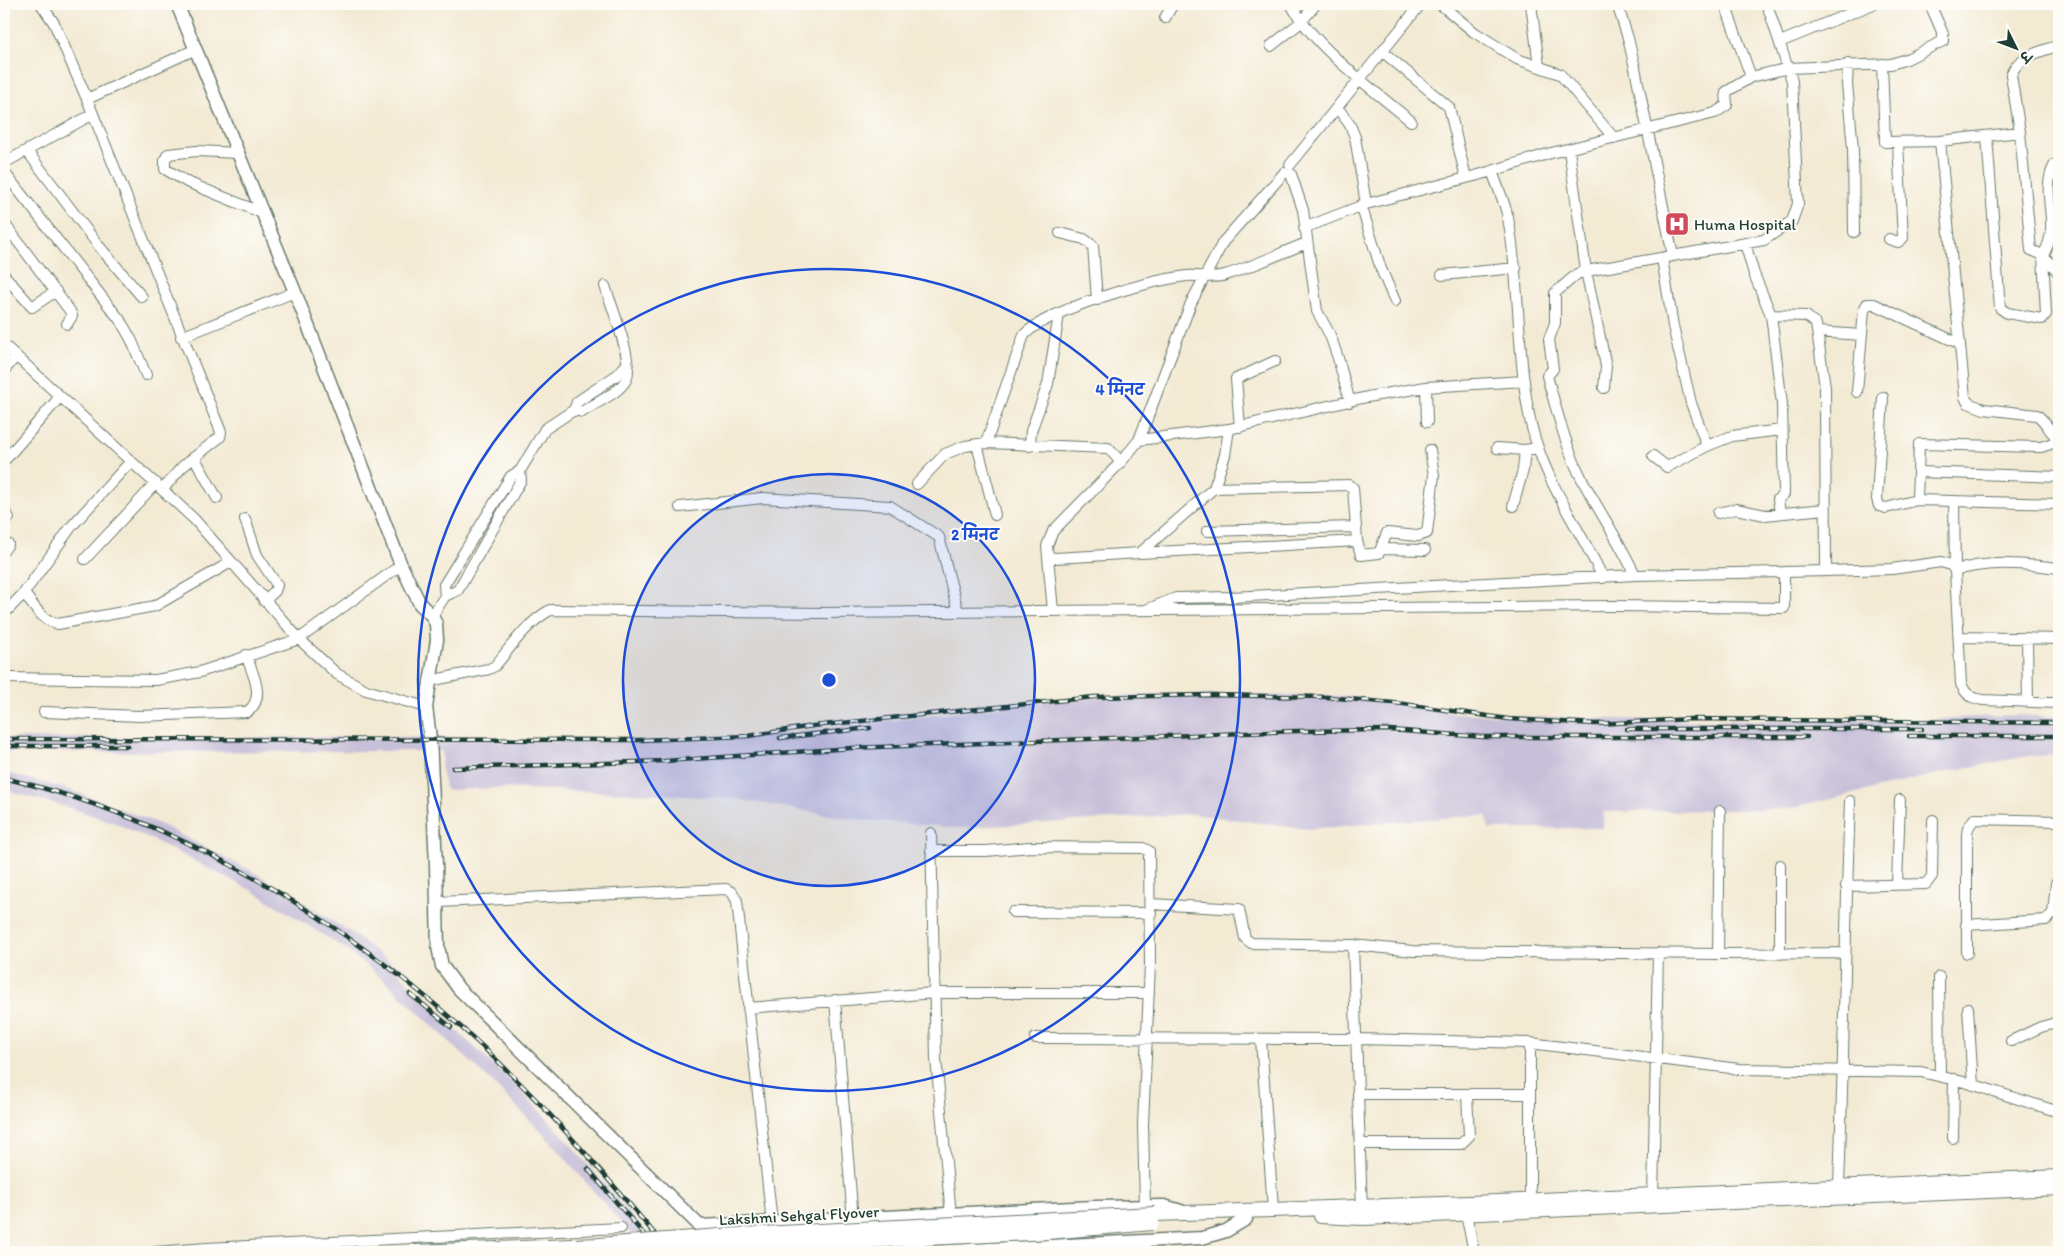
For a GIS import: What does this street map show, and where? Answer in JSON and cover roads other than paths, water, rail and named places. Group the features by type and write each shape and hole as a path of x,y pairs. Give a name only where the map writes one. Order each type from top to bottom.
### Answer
{"main road":[{"path":"1362,1212 1530,1200 1653,1200 2057,1182"},
{"path":"1362,1212 1466,1214 1839,1185 1972,1187"},
{"name":"Lakshmi Sehgal Flyover","path":"414,1252 599,1245 720,1236 1186,1212 1272,1209 1362,1212"},
{"name":"Lakshmi Sehgal Flyover","path":"644,1252 1048,1232 1153,1214 1246,1219 1362,1212"}],"street":[{"path":"41,4 54,23 87,99 181,337 222,434 160,486 85,559"},
{"path":"177,4 295,292 400,565 420,604 432,616 436,624 437,640 426,707 430,738 438,902 438,947 442,966 449,977 728,1252"},
{"path":"1165,18 1173,4"},
{"path":"1291,4 1301,22 1360,80 1411,121"},
{"path":"1271,46 1301,22 1316,4"},
{"path":"1440,4 1474,32 1517,60 1539,66 1564,77 1614,138"},
{"path":"1531,4 1539,66"},
{"path":"1616,4 1628,38 1673,256"},
{"path":"1725,4 1751,77"},
{"path":"1635,575 1618,538 1582,480 1559,419 1548,376 1553,369 1549,339 1555,323 1555,293 1577,274 1586,271 1764,240 1792,221 1798,204 1795,117 1789,68 1767,4"},
{"path":"1780,42 1873,4"},
{"path":"1304,228 1364,205 1723,110 1728,103 1726,92 1751,77 1789,68 1882,64 1907,59 1943,41 1943,34 1930,4"},
{"path":"1053,611 1047,546 1052,531 1121,462 1139,440 1192,303 1223,242 1288,170 1383,52 1417,5"},
{"path":"2059,45 2021,59 2013,68 2011,75 2020,132 2031,250 2043,255 2059,273"},
{"path":"87,99 196,49"},
{"path":"1383,52 1449,107 1452,113 1466,178"},
{"path":"1848,64 1847,84 1853,148 1854,232"},
{"path":"1882,64 1883,139 1886,144 1987,137 2020,132"},
{"path":"1337,107 1350,125 1355,136 1364,205 1380,269 1395,301"},
{"path":"4,163 93,114"},
{"path":"1987,137 1999,304 2004,312 2042,319 2046,314 2043,255 2054,234 2049,174 2055,164 2059,163"},
{"path":"1917,500 1919,444 2041,447 2051,446 2059,440 2052,435 2043,419 2037,415 1984,409 1968,403 1965,397 1940,141"},
{"path":"1889,239 1898,242 1903,238 1898,143"},
{"path":"1568,150 1586,271 1606,366 1604,388"},
{"path":"27,151 98,245 142,297"},
{"path":"238,153 197,151 168,154 165,160 165,169 187,182 262,213"},
{"path":"1288,170 1299,195 1317,311 1330,335 1350,402"},
{"path":"1492,171 1508,216 1516,268 1524,381 1531,424 1538,448 1558,497 1603,578"},
{"path":"4,172 120,320 131,339 146,375"},
{"path":"4,223 70,310 72,316 66,324"},
{"path":"1060,234 1084,239 1093,246 1097,300"},
{"path":"994,515 982,443 1024,335 1031,328 1058,314 1155,282 1187,276 1224,276 1307,243"},
{"path":"1745,243 1754,274 1771,315 1780,373 1784,494 1778,499 1780,513"},
{"path":"1662,258 1673,326 1691,403 1707,446"},
{"path":"1442,275 1516,268"},
{"path":"4,274 32,307 56,291"},
{"path":"432,616 445,596 444,585 510,476 520,471 545,429 574,410 577,402 628,364 605,286"},
{"path":"181,337 295,292"},
{"path":"1857,392 1864,306 1870,303 1960,344"},
{"path":"1030,446 1031,431 1048,384 1058,314"},
{"path":"1771,315 1806,316 1816,324 1825,387 1826,571"},
{"path":"1817,332 1862,335"},
{"path":"4,345 59,398 160,486 194,519 299,639 344,678 366,690 426,707"},
{"path":"4,371 16,356"},
{"path":"1240,427 1236,379 1275,361"},
{"path":"1139,440 1240,427 1426,387 1524,381"},
{"path":"1426,387 1427,422"},
{"path":"1883,397 1877,499 1882,508 1917,500 2059,504"},
{"path":"4,462 59,398"},
{"path":"1140,553 1214,488 1225,455 1229,429"},
{"path":"1653,456 1667,467 1707,446 1732,436 1782,430"},
{"path":"917,484 945,454 982,443 1108,448 1121,462"},
{"path":"1497,448 1525,450 1538,448"},
{"path":"1214,488 1346,484 1353,488 1355,527 1362,555 1379,553 1387,533 1418,536 1426,533 1434,475 1430,450"},
{"path":"1513,506 1524,470 1525,450"},
{"path":"194,457 217,498"},
{"path":"4,614 24,593 71,527 131,461"},
{"path":"1918,472 2059,477"},
{"path":"680,508 769,498 895,508 939,537 958,612"},
{"path":"1954,501 1955,571 1962,684 1969,696 1983,700 2059,703"},
{"path":"1718,513 1736,510 1765,515 1825,509"},
{"path":"245,519 257,555 277,585 275,592 264,601"},
{"path":"1207,531 1355,527"},
{"path":"1048,557 1357,541"},
{"path":"1382,549 1424,550"},
{"path":"24,593 47,619 58,624 155,606 231,562"},
{"path":"1145,610 1176,598 1635,575 1892,570 1941,562 1951,564 1955,571"},
{"path":"1955,571 1980,565 2009,564 2059,568"},
{"path":"4,678 156,680 200,672 246,655 299,639 400,565"},
{"path":"429,681 495,666 523,629 534,619 550,610 824,613 1614,606 1777,609 1784,608 1784,572"},
{"path":"1959,637 2059,639"},
{"path":"2027,638 2028,702"},
{"path":"44,712 139,716 247,712 258,698 257,686 246,655"},
{"path":"1897,884 1900,800"},
{"path":"1839,1185 1843,1071 1844,953 1850,801"},
{"path":"1718,954 1720,812"},
{"path":"1966,953 1967,835 1971,822 1974,819 2059,820"},
{"path":"1846,886 1926,884 1930,880 1933,820"},
{"path":"931,833 936,1059 951,1215"},
{"path":"700,1226 951,1215 1153,1214 1144,1125 1151,909 1150,854 1143,848 1030,847 987,851 932,852"},
{"path":"1780,865 1780,954"},
{"path":"1966,925 2046,920 2053,914 2056,884"},
{"path":"438,902 726,889 732,892 737,901 772,1223"},
{"path":"1013,912 1239,909 1245,938 1251,943 1353,945 1413,952 1844,953"},
{"path":"1353,945 1362,1212"},
{"path":"1653,1200 1658,953"},
{"path":"1939,977 1940,1075"},
{"path":"748,1008 934,993 1149,993"},
{"path":"835,1000 854,1220"},
{"path":"1968,1008 1973,1085"},
{"path":"2010,1041 2041,1027 2059,1022"},
{"path":"1035,1038 1357,1039 1530,1043 1739,1069 1907,1071 1940,1075 2059,1112"},
{"path":"1260,1040 1272,1209"},
{"path":"1530,1043 1530,1200"},
{"path":"1952,1138 1954,1079"},
{"path":"1358,1094 1530,1094"},
{"path":"1360,1144 1461,1144 1469,1136 1467,1094"},
{"path":"1466,1214 1474,1252"},
{"path":"931,1252 1132,1248 1202,1238 1226,1231 1246,1219"},
{"path":"155,1252 621,1228"}],"railway":[{"path":"4,739 640,740 748,736 813,726 1094,697 1212,695 1327,697 1404,704 1508,719 1596,724 1690,719 2059,723"},
{"path":"780,738 870,728"},
{"path":"1627,729 1922,729"},
{"path":"453,768 665,761 851,748 1297,731 1390,730 1483,737 1807,737"},
{"path":"1909,736 2059,736"},
{"path":"4,746 128,746"},
{"path":"4,778 70,796 135,820 199,849 261,882 321,919 378,959 432,1002 509,1072 580,1147 670,1252"},
{"path":"410,994 451,1027"},
{"path":"588,1169 659,1252"}],"place":[{"name":"Huma Hospital","path":"1677,224"}]}
